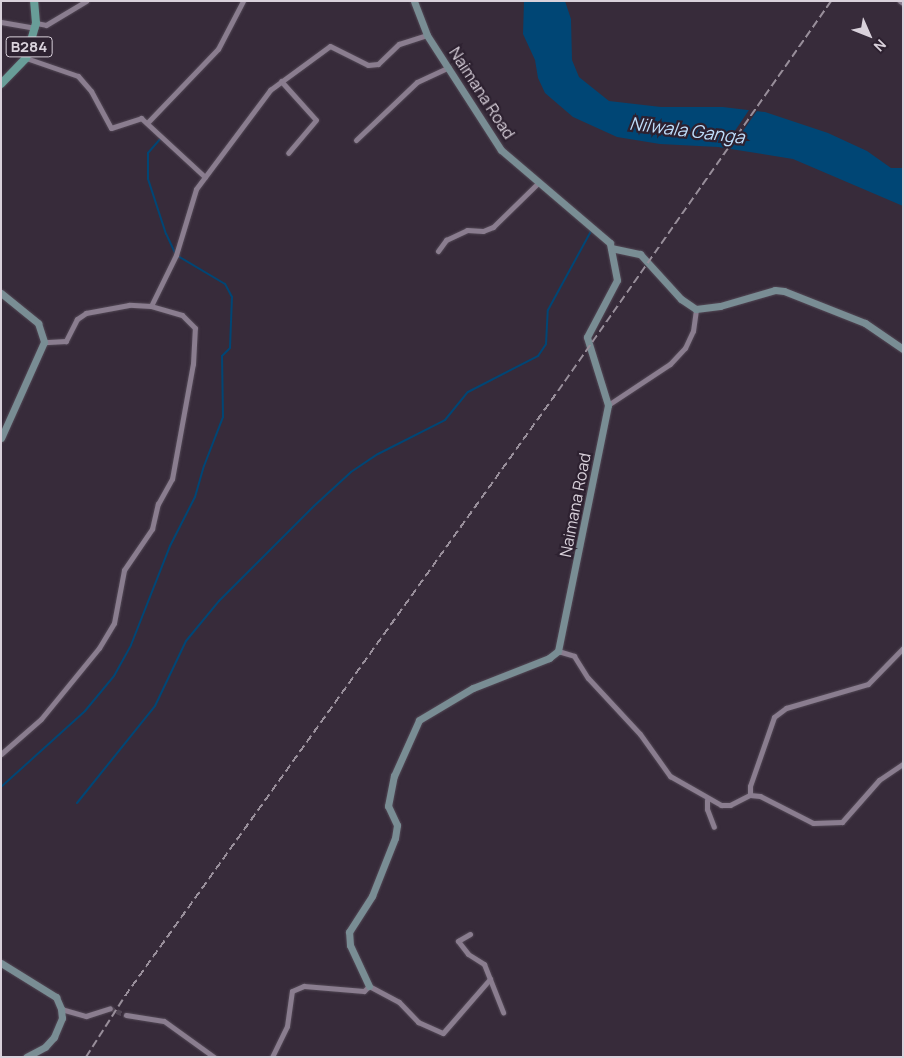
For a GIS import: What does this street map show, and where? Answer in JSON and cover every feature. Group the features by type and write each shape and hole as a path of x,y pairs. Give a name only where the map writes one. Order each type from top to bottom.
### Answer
{"main road":[{"name":"B284","path":"1,84 26,58 35,26 34,1"}],"street":[{"path":"1,22 35,26 46,25 86,1"},
{"path":"148,122 218,49 243,1"},
{"name":"Naimana Road","path":"414,1 426,35 450,67 501,150 610,243 617,280 587,337 608,405 577,567 558,651"},
{"path":"151,306 176,255 196,188 206,177 252,111 281,81 330,46 368,65 378,64 399,44 426,35"},
{"path":"26,58 78,76 91,91 111,128 141,118 148,122 206,177"},
{"path":"356,140 417,82 450,67"},
{"path":"281,81 316,120 288,153"},
{"path":"438,251 446,240 467,230 493,227 538,183"},
{"path":"611,248 640,254 681,299 696,309 720,306 775,290 819,304 865,324 903,349"},
{"path":"1,293 38,323 44,342 1,438"},
{"path":"1,754 41,719 99,648 114,623 124,570 152,529 158,504 172,479 193,364 195,328 182,315 151,306 129,305 86,313 77,319 66,341 44,342"},
{"path":"608,405 670,364 685,348 692,331 696,309"},
{"path":"750,795 750,786 774,717 786,708 868,684 903,648"},
{"path":"490,979 443,1033 418,1022 399,1002 369,986 350,945 349,932 372,896 395,838 398,825 388,806 394,776 419,720 473,688 549,658 558,651 574,656 588,678 640,734 670,776 696,789 707,800 730,805 750,795 760,796 813,823 842,822 879,780 903,764"},
{"path":"707,800 707,809 714,827"},
{"path":"470,934 458,941 468,954 484,964 503,1012"},
{"path":"1,963 56,997 61,1009 62,1018 54,1037 44,1047 26,1057"},
{"path":"272,1057 288,1026 292,991 304,986 364,991 369,986"},
{"path":"61,1009 86,1016 110,1008"},
{"path":"126,1015 164,1021 214,1057"}],"water":[{"name":"Nilwala Ganga","path":"524,1 565,1 571,19 572,60 579,77 609,101 661,107 723,107 765,112 828,133 867,151 891,168 903,168 903,206 793,159 718,147 660,144 617,137 573,117 545,93 538,78 535,60 523,34"}],"pier":[{"path":"751,107 759,108 729,151 722,150"}],"waterway":[{"path":"1,787 85,711 114,676 131,645 170,546 195,497 204,466 223,417 222,356 230,348 232,297 225,284 176,255 166,234 148,179 148,153 161,138"},
{"path":"77,803 155,706 186,641 219,601 314,506 351,472 378,454 445,420 468,392 538,356 546,344 548,310 591,231"}],"tunnel":[{"path":"110,1008 126,1015"}],"railway":[{"path":"86,1057 125,996 558,391 831,1"}]}
